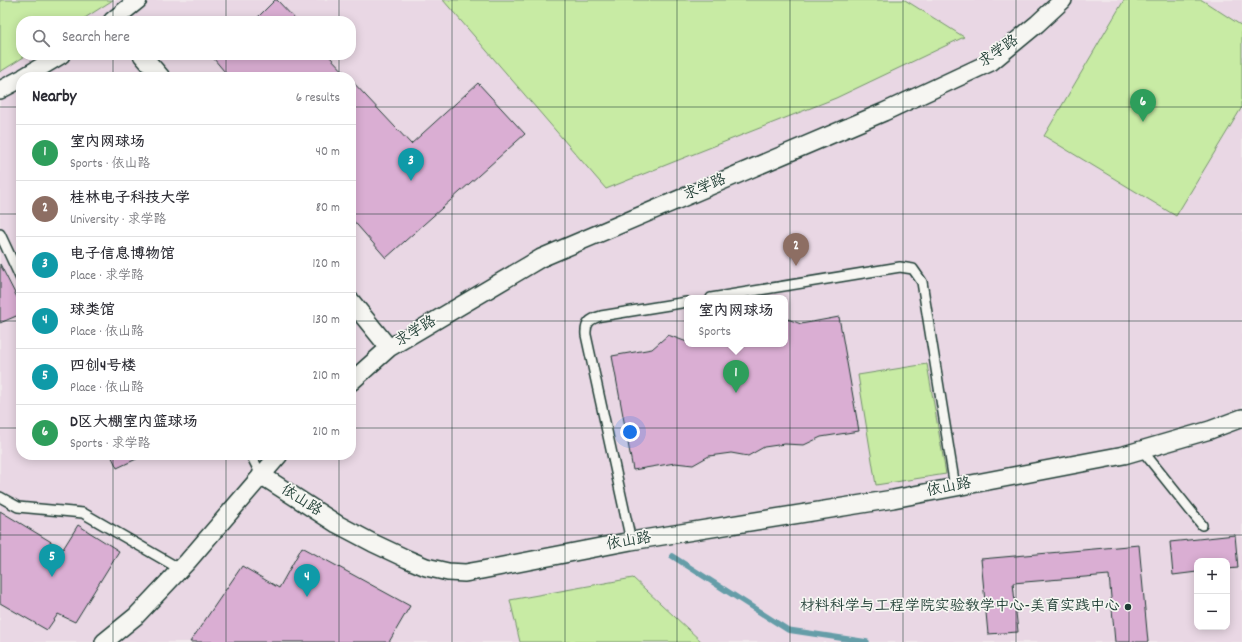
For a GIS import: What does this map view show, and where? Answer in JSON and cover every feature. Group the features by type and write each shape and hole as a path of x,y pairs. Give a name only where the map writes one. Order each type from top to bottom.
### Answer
{"street":[{"path":"118,16 138,0"},
{"name":"求学路","path":"356,377 388,348 541,258 884,112 991,62 1037,24 1063,0"},
{"path":"32,72 53,60"},
{"path":"146,60 157,72"},
{"path":"0,90 16,82"},
{"path":"356,307 388,348"},
{"name":"依山路","path":"261,475 337,524 373,543 426,567 448,572 464,573 630,541 893,499 1124,455 1210,430 1242,418"},
{"path":"104,642 136,616 180,569 274,460"}],"lane":[{"path":"0,234 16,268"},
{"path":"729,295 900,267 913,269 922,282 955,487"},
{"path":"630,541 586,335 586,326 591,320 600,316 684,302"},
{"path":"1142,450 1202,525"},
{"path":"254,460 261,475"},
{"path":"0,497 18,507 83,514 180,569"}],"shaded area":[{"path":"0,0 1242,0 1242,642 702,642 633,578 510,600 520,642 0,642"}],"green space":[{"path":"0,0 113,0 88,16 16,16 16,60 19,60 0,72"},
{"path":"443,0 905,0 964,37 836,98 606,189"},
{"path":"1124,0 1202,0 1242,26 1242,107 1176,216 1044,136"},
{"path":"927,364 946,474 876,485 858,375"},
{"path":"633,578 702,642 520,642 510,600"}],"building":[{"path":"275,0 277,0 292,16 259,16"},
{"path":"215,60 333,60 344,72 225,72"},
{"path":"478,83 525,134 386,258 356,224 356,85 411,144"},
{"path":"0,264 16,295 16,316 0,323"},
{"path":"839,317 859,431 821,437 804,445 785,444 764,447 748,456 731,453 709,456 693,465 675,463 633,470 612,356 652,349 668,335 684,341 684,347 788,347 788,319 801,324"},
{"path":"113,460 134,460 117,468"},
{"path":"0,511 63,549 78,525 119,551 75,622 58,614 47,630 0,603"},
{"path":"1235,535 1238,568 1230,569 1230,558 1194,558 1194,572 1173,575 1170,542"},
{"name":"材料科学与工程学院实验教学中心-美育实践中心","path":"1139,545 1148,642 1115,642 1109,575 1013,583 1018,632 988,634 981,559"},
{"path":"302,547 410,606 389,642 190,642 242,566 279,588"}],"waterway":[{"path":"672,556 788,630 867,642"}],"place":[{"name":"D区大棚室内篮球场","path":"1143,122"},
{"name":"电子信息博物馆","path":"411,181"},
{"name":"桂林电子科技大学","path":"796,266"},
{"name":"室内网球场","path":"736,393"},
{"name":"四创4号楼","path":"52,577"},
{"name":"球类馆","path":"307,597"},
{"name":"材料科学与工程学院实验教学中心-美育实践中心","path":"1128,607"}]}
